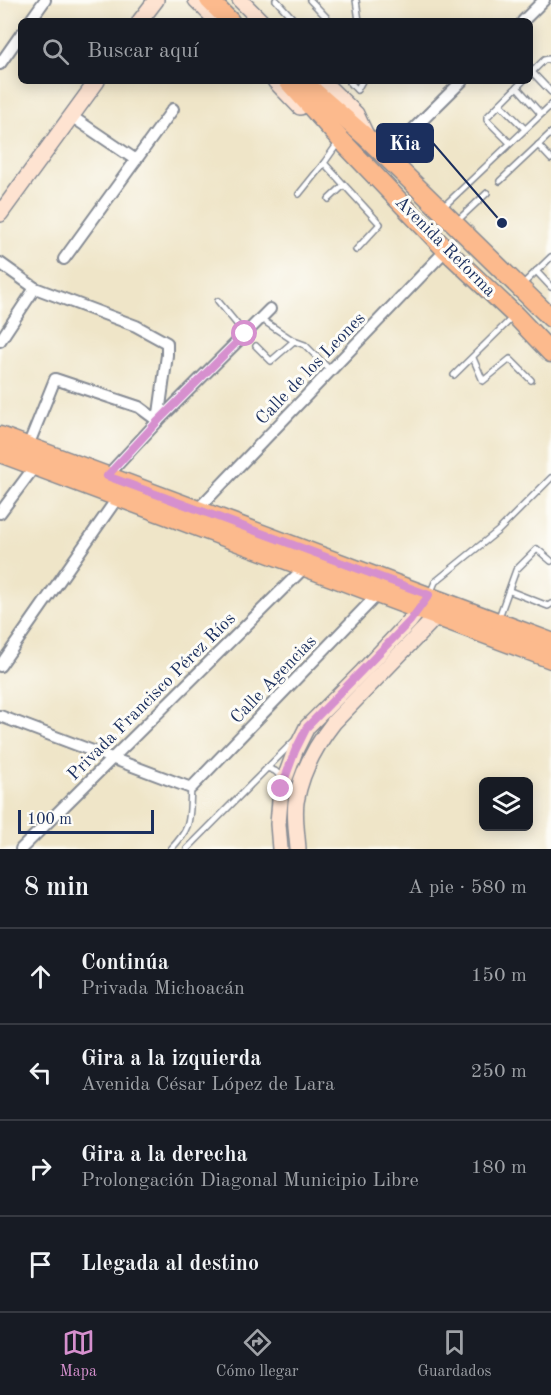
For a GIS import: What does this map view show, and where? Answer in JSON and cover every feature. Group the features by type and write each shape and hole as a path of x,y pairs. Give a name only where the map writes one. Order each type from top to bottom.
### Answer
{"main road":[{"path":"209,0 227,18"},
{"path":"223,0 241,18"},
{"name":"Avenida Reforma","path":"291,84 446,250 515,315 551,353"},
{"name":"Avenida Reforma","path":"305,84 386,156 551,318"},
{"path":"0,436 198,509 432,605 551,659"},
{"path":"0,453 378,594 498,622 551,642"}],"street":[{"path":"32,18 45,0"},
{"path":"142,18 155,0"},
{"path":"196,0 214,18"},
{"path":"240,0 258,18"},
{"path":"526,18 544,0"},
{"path":"0,64 18,38"},
{"path":"0,214 95,84"},
{"name":"Avenida Reforma","path":"278,84 322,130 340,139"},
{"name":"Avenida Reforma","path":"325,84 356,114 367,138"},
{"path":"386,156 459,84"},
{"path":"64,259 173,109"},
{"path":"71,116 136,160"},
{"name":"Calle de los Leones","path":"198,509 446,250"},
{"path":"0,263 35,288 136,326 167,343 158,421"},
{"path":"0,341 35,288"},
{"path":"107,476 158,421 270,309"},
{"path":"28,446 55,379 139,407 158,421"},
{"path":"0,513 35,466"},
{"path":"0,666 118,497"},
{"name":"Privada Francisco Pérez Ríos","path":"21,849 305,567"},
{"name":"Calle Agencias","path":"191,788 378,594"},
{"path":"298,849 296,804 304,773 321,739 368,677 432,605"},
{"path":"280,849 279,808 283,778 307,727 368,677"},
{"path":"0,716 191,788"}],"lane":[{"path":"276,0 291,18"},
{"path":"310,0 327,18"},
{"path":"356,0 357,18"},
{"path":"533,71 544,60 551,61"},
{"path":"533,75 551,92"},
{"path":"510,143 487,120 487,117 520,84"},
{"path":"517,87 541,114"},
{"path":"500,104 525,129"},
{"path":"441,209 551,105"},
{"path":"500,181 551,133"},
{"path":"299,194 340,139"},
{"path":"538,145 551,159"},
{"path":"324,163 380,224 356,250"},
{"path":"329,199 344,185"},
{"path":"455,223 487,193"},
{"path":"520,286 551,257"},
{"path":"536,271 551,287"},
{"path":"218,301 245,334"},
{"path":"454,375 515,315"},
{"path":"261,319 294,341 305,345 330,370"},
{"path":"256,346 271,361 294,341"},
{"path":"473,358 483,381 510,359 531,380"},
{"path":"432,605 435,582 498,531 551,478"},
{"path":"498,622 516,570 537,549 551,561"},
{"path":"510,591 548,606 551,604"},
{"path":"187,849 307,727"},
{"path":"267,768 280,774 283,778"},
{"path":"171,849 184,836 188,828 191,788"}],"place":[{"name":"Kia","path":"502,223"}],"route":[{"path":"245,334 107,476 429,595 410,621 307,727 283,778 281,789"}]}
